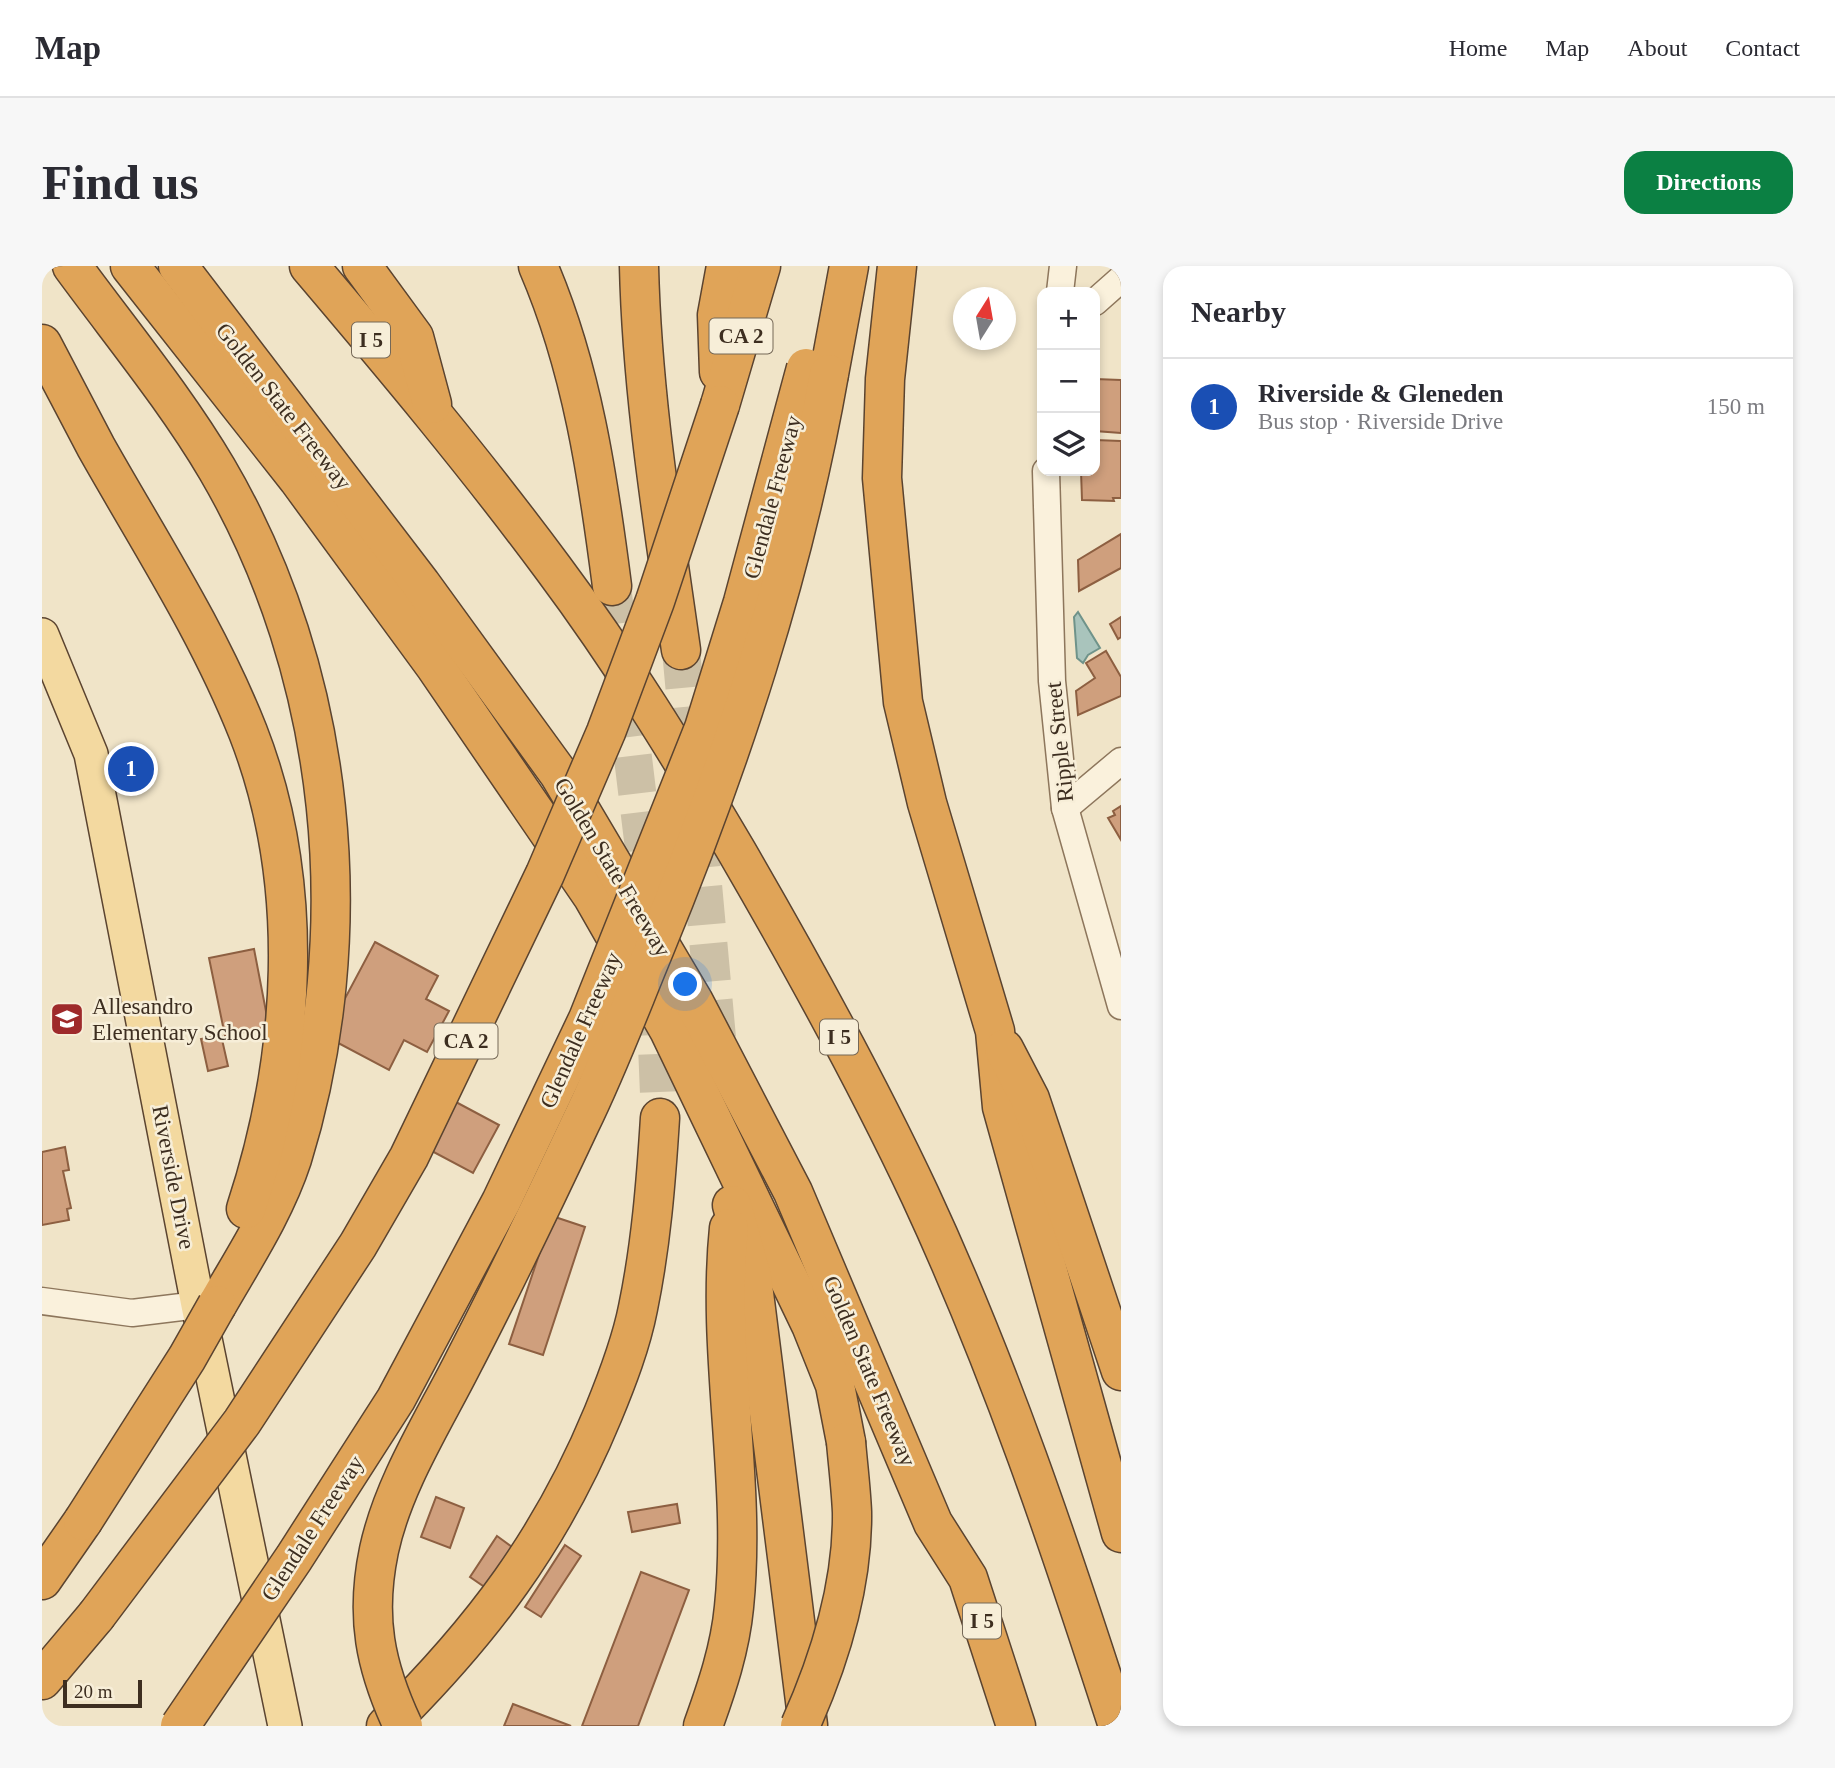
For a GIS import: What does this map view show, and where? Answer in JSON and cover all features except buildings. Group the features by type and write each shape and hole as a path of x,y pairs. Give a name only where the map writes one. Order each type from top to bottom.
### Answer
{"highway":[{"path":"72,266 192,430 218,470 249,533 285,617 306,693 322,778 331,873 329,967 315,1061 291,1161 264,1223 207,1305"},
{"path":"130,266 298,479 435,666 593,897 669,1030 811,1325 835,1385 846,1442 852,1513 843,1598 823,1674 800,1726"},
{"name":"Golden State Freeway","path":"178,266 421,584 559,774 694,1002 793,1192 933,1523 968,1578 1016,1726"},
{"name":"I 5","path":"309,266 434,413 555,571 669,736 798,956 920,1195 986,1349 1045,1501 1118,1726"},
{"path":"362,266 415,337 434,413"},
{"path":"538,266 557,309 583,398 612,586"},
{"path":"639,266 640,321 654,465 681,650"},
{"path":"720,405 717,315 726,266"},
{"name":"CA 2","path":"42,1680 96,1616 242,1422 358,1245 409,1157 545,874 606,732 655,601 720,405 761,266"},
{"name":"Glendale Freeway","path":"180,1726 294,1558 396,1399 501,1202 588,1019 704,728 817,371 830,266"},
{"path":"403,1726 383,1683 371,1626 379,1551 405,1479 496,1300 594,1095 679,888 748,702 803,510 817,371 849,266"},
{"path":"897,266 885,379 882,478 903,702 928,803 995,1031 1030,1099 1121,1371"},
{"path":"42,344 219,665 248,734 266,791 283,873 288,953 286,1024 264,1154 187,1359 42,1580"},
{"path":"995,1031 1002,1107 1121,1533"},
{"path":"386,1726 443,1669 493,1610 540,1542 583,1462 619,1375 638,1310 653,1216 660,1118"},
{"path":"703,1726 722,1673 734,1607 736,1494 724,1272 732,1205 752,1277 808,1726"},
{"path":"933,1523 990,1726"}],"main road":[{"name":"Riverside Drive","path":"42,635 90,754 207,1305 285,1726"}],"street":[{"path":"1061,287 1063,266"},
{"path":"1100,298 1121,279"},
{"name":"Ripple Street","path":"1046,476 1052,681 1065,808 1121,1006"},
{"path":"1065,808 1121,761"},
{"path":"42,1301 132,1313 207,1305"}],"water":[{"path":"1078,612 1100,648 1088,655 1083,663 1077,658 1074,617"}],"tunnel":[{"path":"612,586 648,881"},
{"path":"681,650 692,770"},
{"path":"698,830 718,1049"},
{"path":"655,997 660,1118"}],"place":[{"name":"Riverside & Gleneden","path":"131,769"},
{"name":"Allesandro Elementary School","path":"67,1019"}]}
